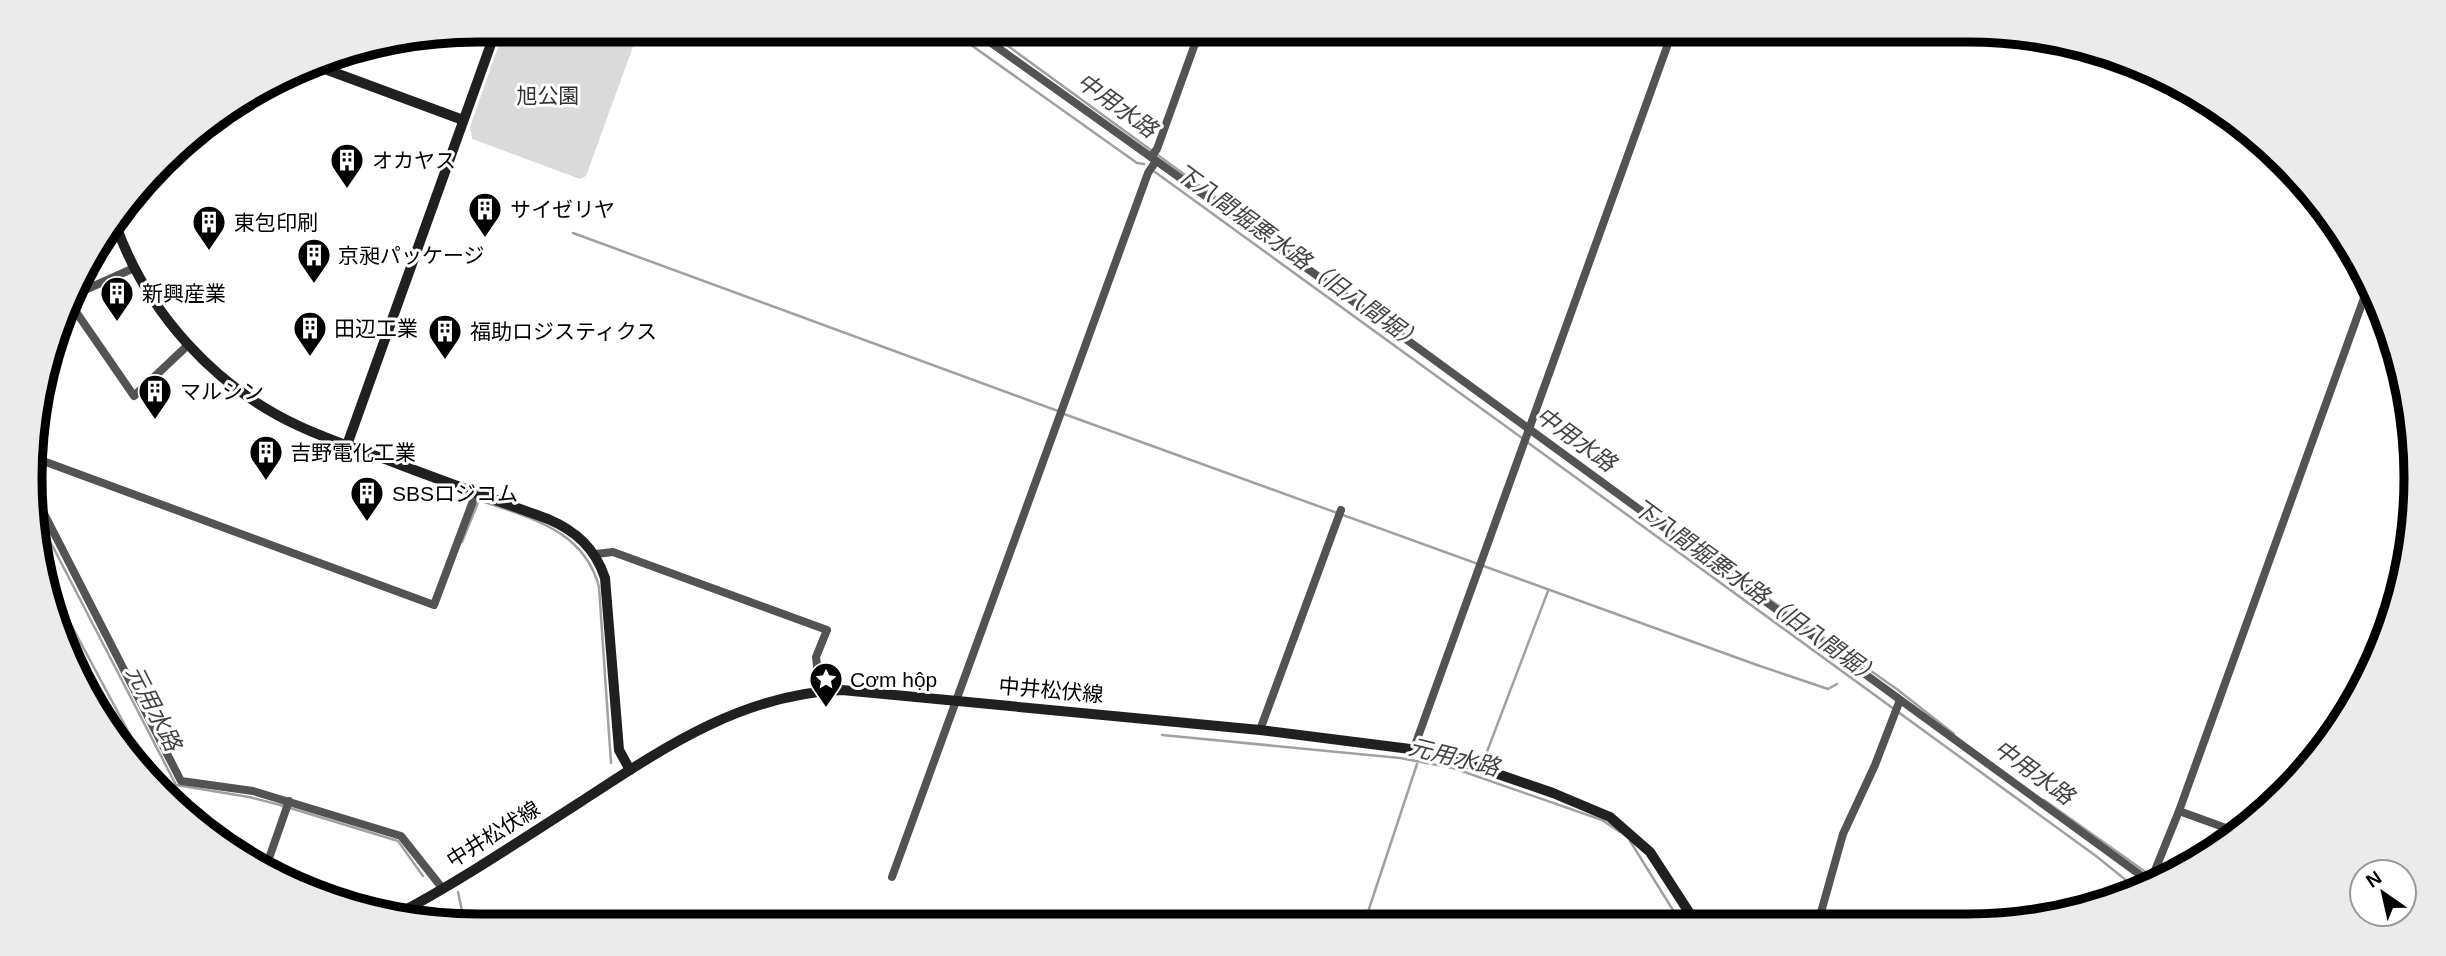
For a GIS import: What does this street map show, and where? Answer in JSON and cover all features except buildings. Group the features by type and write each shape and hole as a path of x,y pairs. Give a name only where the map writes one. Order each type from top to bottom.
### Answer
{"street":[{"path":"347,445 492,42"},
{"path":"990,42 1528,428 2142,878"},
{"path":"892,877 1196,42"},
{"path":"1414,748 1669,42"},
{"path":"326,69 464,120"},
{"path":"118,231 134,268 153,299 188,345 234,387 298,426 562,525 596,554 607,592 619,750 630,770"},
{"path":"85,290 134,268"},
{"path":"2154,872 2179,811 2364,297"},
{"path":"75,311 134,396 188,345"},
{"path":"43,460 434,605 476,493"},
{"path":"1261,730 1341,510"},
{"path":"44,513 180,781 253,791 401,836 443,889"},
{"path":"596,554 614,552 827,630 816,662 820,691"},
{"name":"中井松伏線","path":"408,908 710,722 776,698 820,691 862,691 1261,730 1414,748 1470,763 1610,817 1650,852 1690,914"},
{"path":"1821,914 1843,834 1900,700"},
{"path":"268,860 289,801"},
{"path":"2179,811 2227,828"}],"green space":[{"name":"旭公園","path":"500,42 635,42 586,176 580,179 472,139 470,127"}],"waterway":[{"name":"下八間堀悪水路（旧八間堀）","path":"967,42 1137,163 1144,164"},
{"name":"中用水路","path":"1002,42 1306,263"},
{"name":"下八間堀悪水路（旧八間堀）","path":"1155,172 1522,438"},
{"path":"573,233 1058,411"},
{"path":"1064,414 1757,665 1828,689 1837,684"},
{"name":"下八間堀悪水路（旧八間堀）","path":"1527,442 2130,883"},
{"path":"462,542 479,500 552,528 581,551 592,567 599,587 611,763"},
{"name":"元用水路","path":"46,533 176,785 249,797 284,806"},
{"path":"1482,765 1548,591"},
{"name":"中用水路","path":"1759,592 1898,690 1954,734"},
{"path":"62,608 139,751"},
{"name":"元用水路","path":"1162,735 1400,758 1453,768 1602,820 1620,832"},
{"path":"1367,914 1417,764"},
{"name":"中用水路","path":"2044,800 2147,873"},
{"name":"元用水路","path":"290,808 398,841 423,876"},
{"name":"元用水路","path":"1630,841 1675,914"},
{"path":"458,892 463,913"}],"place":[{"name":"オカヤス","path":"347,190"},
{"name":"サイゼリヤ","path":"485,239"},
{"name":"東包印刷","path":"209,252"},
{"name":"京昶パッケージ","path":"314,285"},
{"name":"新興産業","path":"117,323"},
{"name":"田辺工業","path":"310,358"},
{"name":"福助ロジスティクス","path":"445,361"},
{"name":"マルシン","path":"155,421"},
{"name":"吉野電化工業","path":"266,482"},
{"name":"SBSロジコム","path":"367,523"},
{"name":"Cơm hộp","path":"826,709"}]}
